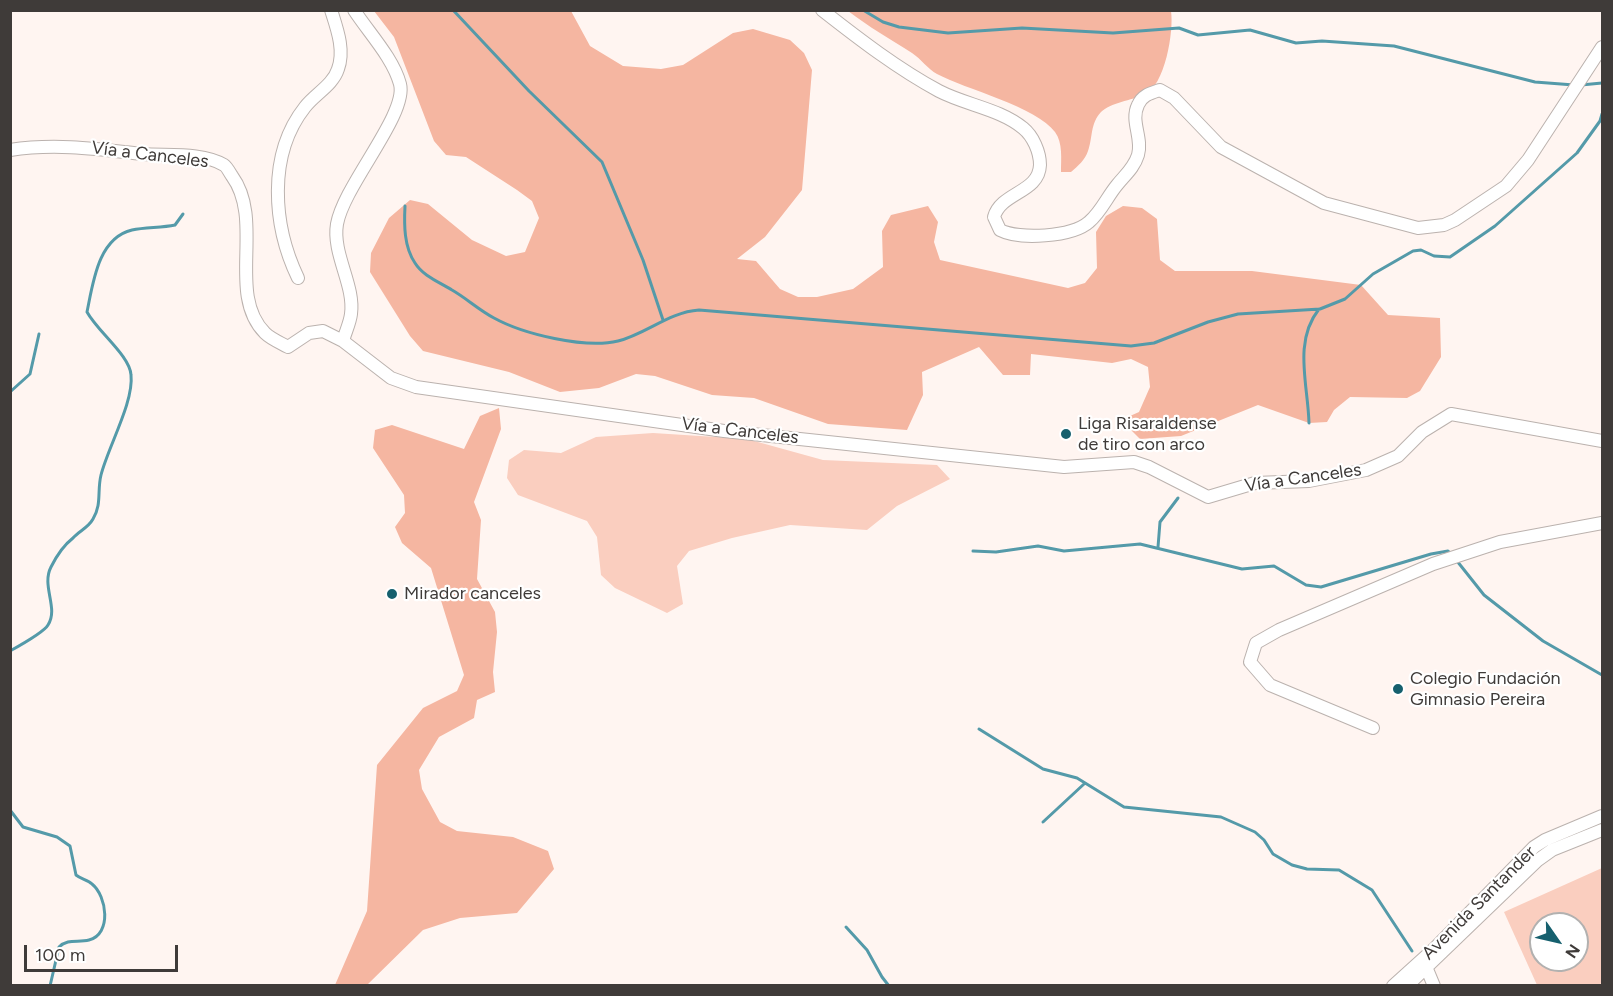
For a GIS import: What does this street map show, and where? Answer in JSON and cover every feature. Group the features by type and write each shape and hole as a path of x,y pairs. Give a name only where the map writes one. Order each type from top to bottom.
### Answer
{"street":[{"path":"298,278 285,247 279,212 279,162 303,108 338,72 341,59 339,37 332,10"},
{"path":"343,341 351,314 337,244 337,225 346,195 396,112 401,87 396,73 354,10"},
{"path":"822,10 891,61 940,92 1010,120 1028,134 1039,155 1040,166 1036,179 1031,185 1003,201 994,217 1000,230 1018,236 1069,232 1088,223 1098,213 1133,166 1139,153 1135,119 1138,104 1147,94 1160,90 1174,98 1221,147 1324,203 1418,228 1444,225 1485,202 1506,186 1528,160 1602,47"},
{"name":"Vía a Canceles","path":"10,150 32,146 93,147 203,158 225,166 239,185 246,211 247,289 252,313 265,334 288,347 309,333 323,331 343,341 391,378 416,387 724,431 1064,467 1134,462 1208,496 1255,483 1309,481 1366,470 1398,456 1422,432 1451,414 1602,441"},
{"path":"1373,728 1270,685 1250,662 1256,643 1433,564 1500,542 1602,523"},
{"name":"Avenida Santander","path":"1407,986 1534,847 1545,840 1602,816"},
{"name":"Avenida Santander","path":"1393,986 1425,964 1538,860 1552,850 1602,830"},
{"path":"1425,964 1434,986"}],"shaded area":[{"path":"374,11 571,11 590,46 623,66 661,69 683,65 733,33 753,29 790,40 804,53 812,70 802,190 765,237 737,259 756,261 780,289 798,297 817,297 853,289 883,267 882,231 891,215 928,206 938,222 934,242 940,260 1068,288 1085,283 1097,268 1096,232 1106,216 1123,206 1142,208 1157,219 1160,260 1175,271 1252,271 1361,285 1388,315 1440,318 1441,357 1420,391 1407,398 1350,397 1334,410 1327,422 1309,423 1258,405 1181,436 1140,439 1121,420 1139,412 1150,387 1148,367 1131,359 1112,363 1031,354 1030,375 1003,375 979,347 922,372 923,395 907,430 828,424 754,398 712,395 655,376 636,374 599,388 560,392 509,372 423,351 410,336 370,272 371,253 389,218 410,200 428,204 472,240 506,256 525,252 539,218 532,201 517,190 466,157 446,155 434,141 394,37"},
{"path":"848,11 1171,11 1172,20 1169,44 1158,81 1144,95 1115,104 1101,112 1095,121 1090,146 1085,157 1071,172 1061,172 1059,141 1055,132 1046,123 1033,114 937,74 912,53"},
{"path":"499,408 501,429 474,502 481,520 477,579 495,612 497,632 493,672 495,692 477,700 474,718 439,737 419,770 422,789 440,822 457,831 513,837 548,851 554,869 517,913 460,918 423,930 367,985 335,985 367,911 377,765 423,708 457,691 464,675 431,568 402,543 395,527 405,513 404,495 373,448 375,430 392,425 464,449 480,416"},
{"path":"653,433 747,439 823,460 937,465 950,479 897,506 867,530 790,525 732,538 689,551 677,566 683,604 667,613 615,588 601,575 597,537 587,521 518,495 507,478 509,460 524,450 561,453 596,437"},
{"path":"1602,868 1602,983 1596,986 1537,985 1531,972 1589,972 1589,912 1529,912 1529,967 1504,912"}],"waterway":[{"path":"453,10 529,91 602,162 643,260 663,320"},
{"path":"863,10 883,22 899,27 948,33 1022,28 1113,33 1179,28 1198,35 1250,30 1296,43 1322,41 1394,46 1535,82 1574,85"},
{"path":"1581,85 1602,83"},
{"path":"405,206 407,243 411,257 422,272 494,318 506,324 554,338 589,343 618,341 678,315 699,310 1131,346 1154,343 1208,322 1238,314 1320,309 1345,299 1373,274 1413,251 1421,250 1434,256 1450,257 1495,226 1577,153 1600,121 1602,114"},
{"path":"10,651 37,635 48,625 52,611 48,574 63,548 89,525 96,513 104,464 129,398 131,386 129,368 120,352 87,312 99,263 111,242 121,235 137,229 175,225 183,214"},
{"path":"1309,423 1304,349 1306,335 1319,309"},
{"path":"10,392 30,374 39,334"},
{"path":"1158,547 1160,522 1178,498"},
{"path":"973,551 996,552 1038,546 1064,551 1140,544 1242,569 1274,566 1306,585 1321,587 1431,554 1448,551 1451,554"},
{"path":"1457,561 1484,595 1543,641 1602,675"},
{"path":"979,729 1043,769 1077,778 1124,807 1221,817 1255,832 1264,840 1273,854 1292,865 1307,869 1339,870 1372,890 1412,951"},
{"path":"1043,822 1084,784"},
{"path":"10,810 23,827 57,837 70,846 76,875 97,890 104,905 104,923 96,936 85,941 62,944 59,947 50,986"},
{"path":"846,927 867,950 889,986"}],"place":[{"name":"Liga Risaraldense de tiro con arco","path":"1066,434"},
{"name":"Mirador canceles","path":"392,594"},
{"name":"Colegio Fundación Gimnasio Pereira","path":"1398,689"}]}
